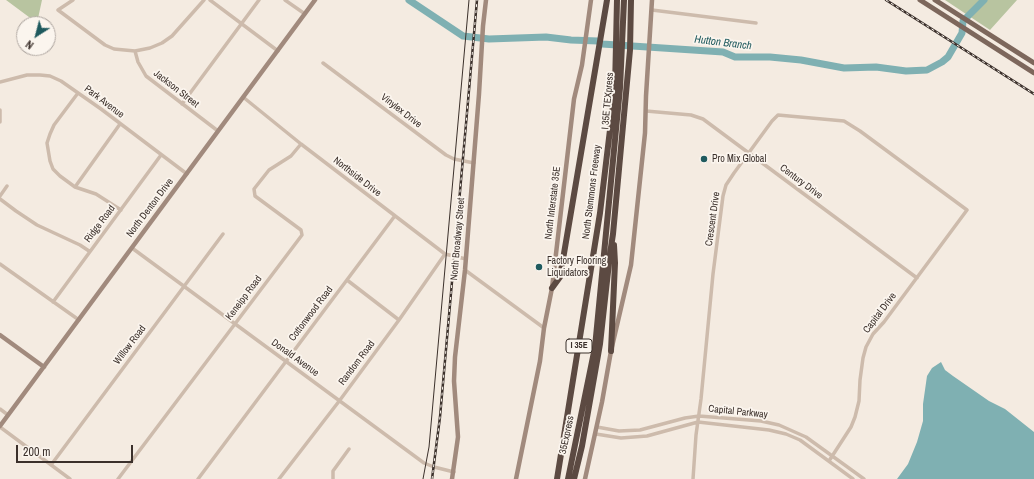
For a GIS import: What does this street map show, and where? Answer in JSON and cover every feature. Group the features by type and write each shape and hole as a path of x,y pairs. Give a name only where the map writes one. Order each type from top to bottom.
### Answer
{"highway":[{"path":"552,288 560,277 607,0"},
{"name":"North Stemmons Freeway","path":"574,479 582,446 599,351 613,234 620,89 617,0"},
{"name":"I 35E TEXpress","path":"585,394 595,347 620,89 624,0"},
{"name":"North Stemmons Freeway","path":"558,479 620,89 630,50 631,0"},
{"path":"611,351 615,263 613,234"},
{"name":"35Express","path":"568,479 585,394"}],"main road":[{"path":"920,0 1034,73"},
{"path":"935,0 1034,64"}],"street":[{"path":"73,0 58,10 105,45 114,49 135,51 150,48 162,43 179,29 204,0"},
{"path":"210,0 278,51"},
{"path":"182,104 260,0"},
{"path":"285,0 305,14"},
{"name":"North Denton Drive","path":"0,427 315,0"},
{"name":"North Broadway Street","path":"452,479 458,437 454,381 455,365 466,259 486,0"},
{"name":"North Interstate 35E","path":"516,479 540,361 544,328 552,288 574,100 584,59 591,0"},
{"path":"585,479 596,434 611,351 631,265 640,189 652,0"},
{"path":"652,10 756,23"},
{"name":"Jackson Street","path":"135,51 138,62 146,76 218,131"},
{"name":"Vinylex Drive","path":"323,63 446,156 454,159 474,162"},
{"name":"Park Avenue","path":"0,82 27,75 40,74 50,76 61,81 187,174"},
{"path":"78,93 54,125 47,143 50,161 53,169 75,187 96,194 121,210"},
{"name":"Northside Drive","path":"243,97 394,217 445,254 466,259"},
{"path":"0,110 0,122"},
{"name":"Century Drive","path":"646,111 698,117 917,278"},
{"name":"Crescent Drive","path":"693,479 722,196 728,182 748,153 778,115 844,121 860,131 967,210"},
{"path":"75,187 120,124"},
{"name":"Keneipp Road","path":"118,479 234,323 302,235 301,230 255,196 254,189 269,170 291,156 301,144"},
{"name":"Ridge Road","path":"53,302 161,156"},
{"path":"7,186 0,197 16,212 37,225 80,244 90,251"},
{"name":"Capital Drive","path":"829,461 851,427 855,417 859,401 863,358 866,347 873,334 917,278 967,210"},
{"name":"Cottonwood Road","path":"198,479 394,217"},
{"name":"Willow Road","path":"51,465 223,234"},
{"name":"Donald Avenue","path":"132,248 424,463 454,472"},
{"name":"Random Road","path":"279,479 340,400 445,254"},
{"path":"0,264 79,320"},
{"path":"465,270 544,328"},
{"path":"347,280 399,320"},
{"path":"0,334 44,367"},
{"path":"0,409 8,415"},
{"name":"Capital Parkway","path":"597,427 619,431 640,430 685,418 699,416 761,421 780,425 801,434 833,455 864,479"},
{"name":"Capital Parkway","path":"596,434 621,438 647,436 698,422 769,430 786,434 804,442 853,479"},
{"path":"0,427 70,479"},
{"path":"333,479 333,471 349,449"}],"green space":[{"path":"6,0 42,0 39,16 28,16"},
{"path":"945,0 1017,0 990,30"}],"water":[{"path":"941,362 945,370 989,401 1005,409 1034,432 1034,479 897,479 908,464 917,442 923,421 923,404 927,376 932,368"}],"waterway":[{"name":"Hutton Branch","path":"409,0 463,36 489,39 546,37 598,41 602,44 723,52 735,57 770,57 801,60 844,68 876,67 906,71 927,70 948,57 962,33 963,21 984,0"}],"tram line":[{"path":"423,479 429,447 469,0"}],"railway":[{"path":"432,479 440,417 477,0"},
{"path":"886,0 1034,94"}],"place":[{"name":"Pro Mix Global","path":"704,159"},
{"name":"Factory Flooring Liquidators","path":"539,267"}]}
